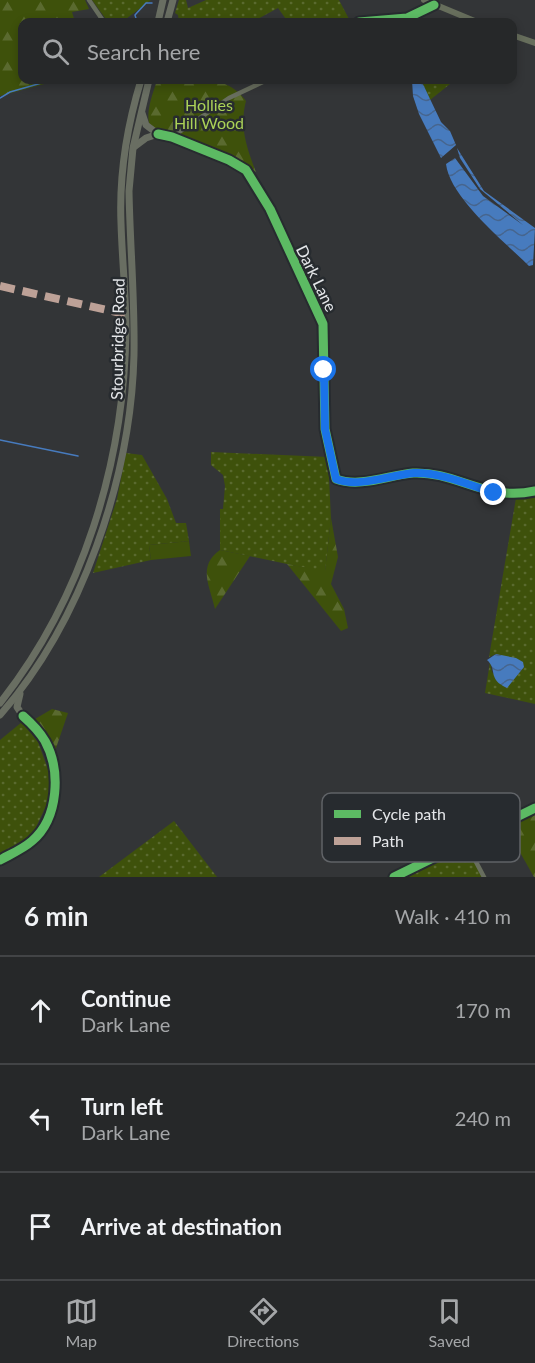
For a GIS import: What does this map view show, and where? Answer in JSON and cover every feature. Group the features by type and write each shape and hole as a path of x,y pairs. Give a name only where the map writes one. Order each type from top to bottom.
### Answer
{"highway":[{"path":"159,18 163,0"},
{"path":"168,18 173,0"},
{"name":"Stourbridge Road","path":"0,702 33,657 72,583 96,517 113,451 126,333 122,182 130,120 140,84"},
{"name":"Stourbridge Road","path":"1,714 39,663 77,590 97,542 122,453 134,356 129,191 134,148 149,84"},
{"path":"142,107 146,125 158,134"},
{"path":"134,148 146,138 158,134"},
{"path":"21,689 17,707 23,716"},
{"path":"1,714 9,711 23,716"}],"main road":[{"path":"424,0 467,18"},
{"path":"517,36 535,43"}],"street":[{"path":"89,0 101,18"},
{"path":"406,18 434,5"},
{"path":"172,137 229,99 259,84"},
{"name":"Dark Lane","path":"158,134 172,137 229,160 246,170 272,213 323,324 325,429 336,479 349,483 414,473 435,475 494,493 521,494 535,490"},
{"path":"0,860 34,840 55,801 54,772 49,750 38,731 23,716"},
{"path":"520,816 535,808"},
{"path":"394,877 426,862"},
{"path":"476,862 484,877"}],"green space":[{"path":"0,0 85,0 89,9 72,12 74,18 18,18 18,84 44,84 0,96"},
{"path":"92,0 151,0 127,18 105,18"},
{"path":"179,0 186,0 188,8 206,0 339,0 348,18 285,18 278,8 259,18 178,18 175,13"},
{"name":"Hollies Hill Wood","path":"156,84 224,84 238,92 246,101 244,129 256,172 213,150 151,129 148,117"},
{"path":"423,84 450,84 430,100"},
{"path":"211,452 328,457 331,518 325,572 220,550 220,509 223,509 225,486 223,475 211,465"},
{"path":"126,453 142,455 167,499 176,523 186,523 189,541 149,545 151,560 93,573 117,499"},
{"path":"535,493 535,704 485,693 490,662 492,672 506,688 524,667 496,654 489,657 516,498"},
{"path":"331,518 338,557 331,584 344,609 348,628 341,631 287,564 325,571"},
{"path":"189,541 191,556 151,560 149,545"},
{"path":"220,550 250,556 215,609 208,584 207,570 213,556"},
{"path":"52,709 68,713 56,748 56,760 48,738 35,719"},
{"path":"22,722 38,742 50,775 51,795 32,836 0,854 0,740"},
{"path":"535,810 535,877 520,852 520,818"},
{"path":"174,821 217,877 99,877"},
{"path":"437,862 474,862 482,877 404,877"}],"water":[{"path":"412,84 423,84 441,122 450,131 456,145 441,158 419,114 413,96"},
{"path":"457,148 484,191 535,228 533,265 529,266 493,232 457,191 446,164 455,158 483,196 523,225 480,189 460,158"},
{"path":"496,654 516,658 523,662 524,667 507,688 497,681 487,660"}],"waterway":[{"path":"136,18 135,15 146,3 152,3"},
{"path":"0,98 10,92 38,84"},
{"path":"0,440 78,456"}],"marked path":[{"path":"0,286 125,314"}],"cycle path":[{"path":"407,18 434,5"},
{"path":"158,134 172,137 229,160 246,170 270,209 323,324 325,429 336,479 365,482 413,473 444,477 501,493 535,491"},
{"path":"0,860 25,846 41,831 48,820 55,793 54,766 50,753 40,734 23,716"},
{"path":"520,815 535,808"},
{"path":"394,877 425,862"}],"route":[{"path":"324,370 325,429 336,479 349,483 414,473 435,475 494,493"}]}
